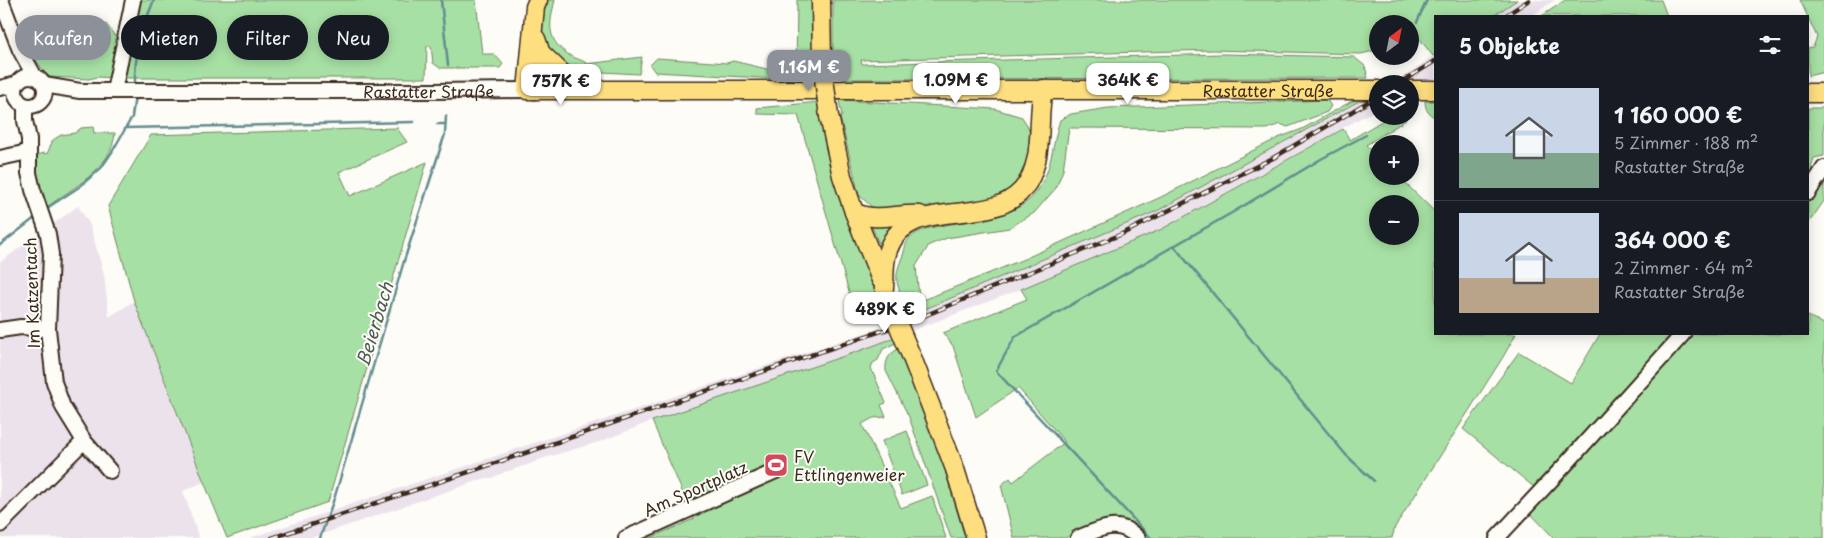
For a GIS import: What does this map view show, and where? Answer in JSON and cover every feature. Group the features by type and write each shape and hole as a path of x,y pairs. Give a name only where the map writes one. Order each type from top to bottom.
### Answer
{"main road":[{"path":"531,90 533,32 538,0"},
{"path":"821,0 822,64 829,116 842,176 854,212 955,469 976,538"},
{"path":"531,90 541,76 543,63 542,54 533,32"},
{"path":"542,54 551,64 587,89"},
{"path":"885,292 886,257 892,241 904,226 934,216 978,211 1004,203 1013,198 1027,184 1036,165 1039,153 1040,107 1043,89"},
{"name":"Rastatter Straße","path":"531,90 1369,90"},
{"path":"1419,90 1434,90"},
{"path":"1809,93 1824,93"},
{"path":"854,212 872,217 912,214 934,216"}],"street":[{"path":"0,0 20,50 30,91"},
{"path":"127,91 133,0"},
{"path":"0,88 30,91"},
{"name":"Rastatter Straße","path":"30,91 72,94 80,90 531,90"},
{"path":"0,95 30,91"},
{"name":"Im Katzentach","path":"30,91 25,121 29,145 29,173 44,222 51,254 48,328 52,367 57,391 63,407 84,441 110,471"},
{"path":"0,158 29,145"},
{"path":"1809,190 1824,168"},
{"path":"0,330 20,327 48,328"},
{"path":"1497,538 1682,335"},
{"path":"0,525 84,441"},
{"name":"Am Sportplatz","path":"626,538 778,470"},
{"path":"1078,538 1103,528 1119,526 1138,538"}],"shaded area":[{"path":"1517,0 1555,0 1532,15 1494,15"},
{"path":"1434,56 1434,81 1419,82 1419,75 1406,75"},
{"path":"1361,100 1369,100 1369,113 1162,229 1021,289 859,351 652,421 602,441 541,459 492,478 486,478 311,538 250,538 888,325 1157,211"},
{"path":"78,206 90,225 104,275 109,317 134,301 204,482 183,491 199,538 0,538 0,262"}],"green space":[{"path":"137,0 476,0 482,54 494,54 503,64 500,68 440,68 433,63 431,46 427,46 426,78 121,78 125,60 217,60 217,15 134,15"},
{"path":"545,0 555,0 551,17 551,31 556,43 562,49 587,64 642,57 639,74 602,72 558,64 543,46 541,21"},
{"path":"797,0 814,0 816,81 655,72 650,65 657,58 727,63 733,61 775,71 796,70"},
{"path":"833,0 1517,0 1494,15 1434,15 1433,56 1419,38 1419,15 1369,15 1369,52 1361,54 1213,50 861,60 862,64 1222,54 1354,57 1365,66 1368,78 836,79 833,63"},
{"path":"1565,0 1661,0 1667,15 1543,15"},
{"path":"1800,0 1824,0 1824,72 1809,76 1809,48 1813,47 1817,37 1809,20 1809,15 1807,15"},
{"path":"111,31 121,44 114,78 50,77 36,60 111,60"},
{"path":"839,100 995,109 1022,117 1033,142 1026,175 1004,196 976,203 875,213 873,208 859,195 840,117 842,116"},
{"path":"1327,100 1331,106 1327,112 1288,127 1280,124 1267,129 1069,128 1063,170 1056,188 1034,213 1009,228 947,238 929,245 916,266 919,298 904,302 897,283 897,274 908,240 918,232 927,229 1000,215 1029,200 1037,192 1047,173 1060,120 1071,114 1108,108"},
{"path":"1361,100 1157,211 911,315 909,309 921,301 1024,259 1159,198 1278,138 1302,129 1352,101"},
{"path":"1425,101 1434,101 1434,117 1430,115"},
{"path":"820,102 851,227 883,312 857,320 798,115 757,114 757,108"},
{"path":"1809,108 1824,108 1824,156 1814,158 1811,168 1816,170 1809,182"},
{"path":"1375,125 1398,125 1382,135 1369,135 1369,143 1366,145 1369,148 1369,185 1407,185 1418,195 1369,195 1369,245 1419,245 1419,196 1434,211 1434,335 1515,335 1395,527 1392,538 1144,538 1132,526 1115,519 1097,523 1065,538 1014,538 1001,485 1010,478 1013,482 1065,442 1018,388 976,417 953,346 943,333 1027,299 1021,289 1162,229 1343,129 1350,140"},
{"path":"93,127 94,133 115,133 107,157 90,176 47,207 36,185 35,156 47,154 53,140 61,135 75,133 81,128"},
{"path":"398,128 407,142 339,172 350,196 427,162 328,502 227,538 134,301 108,206 151,135"},
{"path":"1824,179 1824,201 1809,223 1809,200"},
{"path":"908,217 885,245 878,242 872,227 873,221"},
{"path":"1809,316 1824,324 1824,538 1554,538 1529,512 1693,335 1809,335"},
{"path":"1599,335 1670,335 1607,411 1535,488 1463,429 1519,352 1571,383"},
{"name":"FV Ettlingenweier","path":"894,338 896,343 883,349 878,360 873,363 871,368 886,403 881,405 886,417 873,418 862,424 901,508 932,496 946,538 650,538 694,519 652,421"},
{"path":"898,349 933,430 965,538 951,538 909,417 886,371 888,358"},
{"path":"907,431 927,485 902,495 882,441"}],"waterway":[{"path":"135,85 136,63 140,42 154,0"},
{"name":"Beierbach","path":"441,0 448,65"},
{"path":"1419,18 1427,0"},
{"path":"44,210 79,187 101,168 132,117 135,96"},
{"name":"Beierbach","path":"320,538 335,496 404,261 445,134 446,116"},
{"path":"125,128 414,122"},
{"path":"437,124 445,124"},
{"path":"1151,538 996,371 1015,337 1235,211 1321,159 1366,135"},
{"path":"0,245 36,217"},
{"path":"1174,246 1346,455 1374,481"}],"railway":[{"path":"1506,15 1529,0"},
{"path":"1412,75 1434,62"},
{"path":"272,538 919,318 1122,234 1273,158 1369,101"}],"place":[{"name":"FV Ettlingenweier","path":"776,465"}]}
